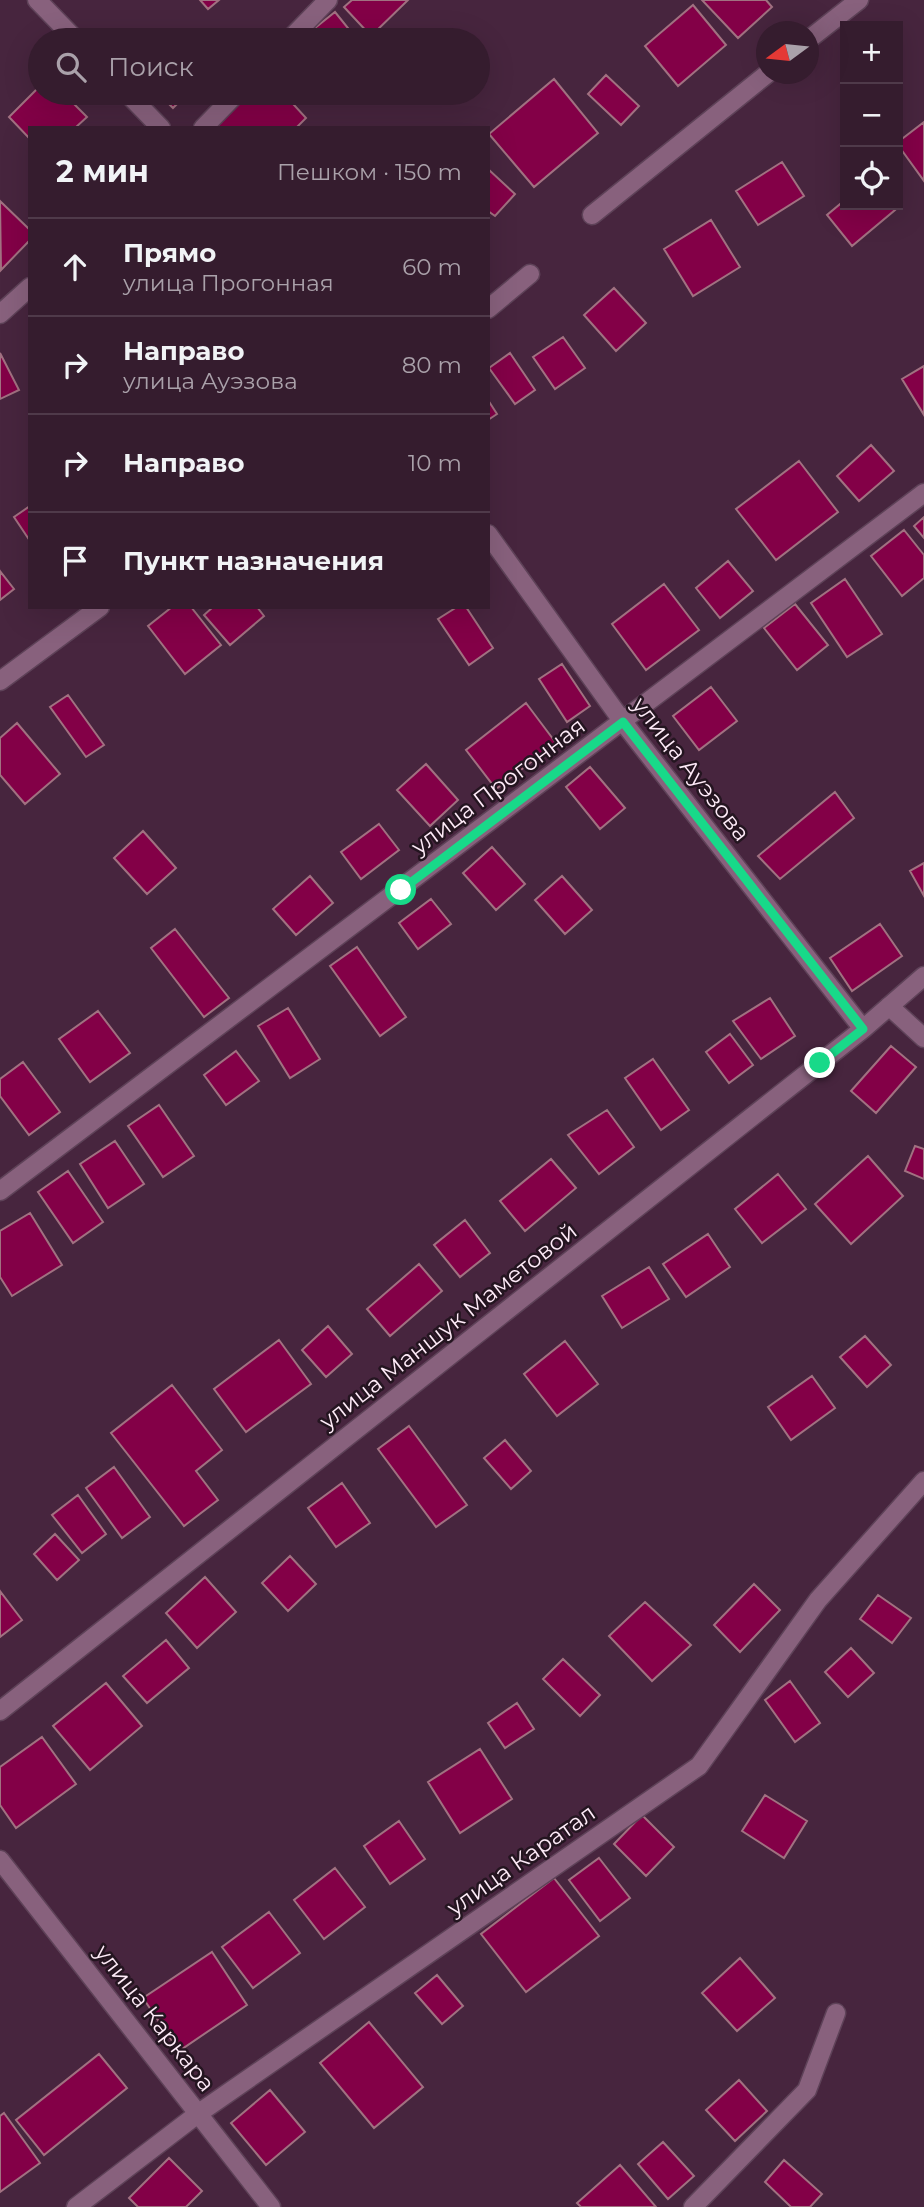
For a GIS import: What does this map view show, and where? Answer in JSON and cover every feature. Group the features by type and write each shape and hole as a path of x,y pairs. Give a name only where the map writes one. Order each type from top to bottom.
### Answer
{"street":[{"path":"37,0 64,28"},
{"path":"301,28 328,0"},
{"path":"819,31 859,0"},
{"path":"592,215 756,83"},
{"path":"139,105 159,126"},
{"path":"205,126 225,105"},
{"path":"490,307 530,274"},
{"path":"0,314 28,289"},
{"name":"улица Прогонная","path":"0,1191 924,493"},
{"name":"улица Ауэзова","path":"490,537 623,722 863,1029"},
{"path":"0,681 97,609"},
{"name":"улица Маншук Маметовой","path":"0,1711 863,1029 924,976"},
{"path":"889,1006 924,1038"},
{"name":"улица Каратал","path":"76,2207 199,2113 699,1766 818,1600 924,1481"},
{"name":"улица Каркара","path":"0,1860 271,2207"},
{"path":"693,2207 807,2090 836,2013"}],"building":[{"path":"200,0 219,0 208,9"},
{"path":"352,0 408,0 379,28 364,28 344,7"},
{"path":"702,0 766,0 772,7 738,38"},
{"path":"693,5 726,45 678,86 645,46"},
{"path":"335,12 348,28 315,28"},
{"path":"606,75 639,106 621,125 588,94"},
{"path":"554,79 598,133 534,187 490,133"},
{"path":"28,98 28,105 75,105 87,117 77,126 28,126 28,137 9,117"},
{"path":"231,105 294,105 306,118 298,126 208,126"},
{"path":"924,122 924,181 903,152 903,138"},
{"path":"782,162 804,196 758,225 736,191"},
{"path":"490,171 515,194 495,216 490,212"},
{"path":"0,201 28,228 28,242 1,270"},
{"path":"840,204 840,210 895,210 852,246 827,215"},
{"path":"711,220 740,267 693,296 664,249"},
{"path":"614,288 646,323 616,351 584,315"},
{"path":"563,337 585,368 555,389 533,357"},
{"path":"0,353 19,390 0,399"},
{"path":"510,353 535,390 515,404 490,367"},
{"path":"924,366 924,415 902,379"},
{"path":"490,403 497,414 490,419"},
{"path":"871,445 894,471 859,501 837,476"},
{"path":"799,461 838,512 776,560 736,509"},
{"path":"28,507 28,538 14,517"},
{"path":"924,517 924,538 914,526"},
{"path":"904,530 924,555 924,578 902,596 871,556"},
{"path":"728,561 753,591 720,618 696,588"},
{"path":"0,571 14,589 0,600"},
{"path":"845,579 882,634 847,657 811,603"},
{"path":"664,584 699,630 646,670 612,624"},
{"path":"795,604 828,645 797,670 764,628"},
{"path":"169,609 193,609 221,645 185,674 148,626"},
{"path":"211,609 259,609 264,616 230,645 204,615"},
{"path":"454,609 467,609 493,648 469,665 438,619"},
{"path":"562,664 590,706 567,722 539,679"},
{"path":"711,687 737,721 699,750 673,716"},
{"path":"68,695 104,745 86,757 50,707"},
{"path":"526,703 556,743 496,789 466,750"},
{"path":"17,723 60,774 25,804 0,775 0,738"},
{"path":"426,764 458,800 430,826 397,790"},
{"path":"590,767 625,808 600,829 566,787"},
{"path":"835,792 854,818 780,879 758,856"},
{"path":"379,824 399,850 361,879 341,852"},
{"path":"143,831 176,868 147,894 114,858"},
{"path":"492,847 525,884 496,910 463,873"},
{"path":"924,863 924,896 910,871"},
{"path":"310,876 333,903 296,935 273,909"},
{"path":"562,876 592,910 565,934 535,900"},
{"path":"431,899 451,924 418,949 399,923"},
{"path":"880,924 902,956 852,991 830,958"},
{"path":"175,929 229,998 204,1017 151,948"},
{"path":"357,947 406,1017 380,1036 330,966"},
{"path":"770,998 795,1036 761,1059 733,1021"},
{"path":"288,1008 320,1059 290,1078 258,1026"},
{"path":"98,1011 130,1053 90,1082 59,1039"},
{"path":"730,1034 753,1065 729,1083 706,1052"},
{"path":"891,1046 916,1067 876,1113 851,1091"},
{"path":"236,1051 259,1081 226,1105 204,1075"},
{"path":"653,1059 689,1110 661,1130 625,1078"},
{"path":"23,1062 60,1112 29,1135 0,1096 0,1079"},
{"path":"159,1105 194,1156 163,1177 128,1126"},
{"path":"607,1110 634,1147 599,1174 568,1135"},
{"path":"115,1141 144,1184 108,1208 80,1164"},
{"path":"915,1146 924,1149 924,1179 905,1171"},
{"path":"868,1156 903,1196 851,1244 815,1204"},
{"path":"551,1159 576,1188 525,1231 500,1201"},
{"path":"68,1171 103,1222 73,1243 38,1192"},
{"path":"778,1174 806,1209 762,1243 735,1209"},
{"path":"30,1213 62,1265 12,1296 0,1277 0,1231"},
{"path":"465,1220 490,1253 460,1277 434,1245"},
{"path":"708,1234 730,1267 686,1297 663,1264"},
{"path":"419,1264 442,1291 390,1336 367,1309"},
{"path":"649,1267 669,1299 622,1328 602,1296"},
{"path":"328,1326 352,1354 326,1377 302,1350"},
{"path":"865,1336 891,1365 867,1387 840,1357"},
{"path":"279,1340 311,1384 246,1432 214,1389"},
{"path":"565,1341 598,1384 557,1416 524,1374"},
{"path":"812,1376 835,1408 791,1440 768,1407"},
{"path":"172,1385 222,1450 196,1471 218,1500 184,1526 111,1433"},
{"path":"409,1426 467,1505 436,1527 378,1449"},
{"path":"505,1440 531,1471 511,1489 484,1458"},
{"path":"114,1467 150,1517 122,1538 86,1488"},
{"path":"342,1483 370,1523 336,1547 308,1508"},
{"path":"78,1495 106,1534 82,1553 52,1515"},
{"path":"55,1534 79,1560 57,1580 34,1554"},
{"path":"290,1556 316,1584 288,1611 262,1583"},
{"path":"205,1577 236,1612 197,1648 166,1613"},
{"path":"754,1584 780,1610 740,1652 714,1625"},
{"path":"0,1591 22,1620 0,1637"},
{"path":"878,1595 911,1618 892,1643 860,1619"},
{"path":"645,1602 691,1645 652,1681 609,1636"},
{"path":"166,1640 189,1668 147,1703 123,1676"},
{"path":"851,1648 874,1673 848,1697 825,1672"},
{"path":"563,1659 600,1695 580,1716 543,1679"},
{"path":"790,1681 820,1723 795,1742 765,1700"},
{"path":"106,1683 142,1726 90,1770 53,1726"},
{"path":"517,1703 534,1729 505,1748 488,1723"},
{"path":"42,1737 76,1784 16,1828 0,1805 0,1767"},
{"path":"480,1749 512,1799 460,1833 428,1782"},
{"path":"765,1795 807,1821 784,1858 742,1831"},
{"path":"642,1815 674,1847 646,1876 614,1844"},
{"path":"399,1821 425,1859 390,1884 364,1846"},
{"path":"599,1858 630,1898 600,1921 569,1880"},
{"path":"335,1868 365,1907 324,1939 294,1900"},
{"path":"554,1878 599,1936 526,1992 481,1934"},
{"path":"269,1912 300,1953 253,1988 222,1947"},
{"path":"212,1952 247,2005 179,2051 143,1998"},
{"path":"740,1958 775,1998 737,2031 702,1993"},
{"path":"437,1975 463,2006 442,2024 415,1993"},
{"path":"369,2022 423,2087 374,2128 320,2063"},
{"path":"99,2054 127,2088 44,2155 16,2120"},
{"path":"739,2080 767,2111 735,2141 706,2110"},
{"path":"270,2090 305,2132 266,2165 231,2123"},
{"path":"4,2113 40,2163 0,2192 0,2116"},
{"path":"663,2142 694,2176 668,2199 638,2164"},
{"path":"169,2158 202,2191 186,2207 138,2207 129,2198"},
{"path":"784,2160 822,2194 810,2207 791,2207 765,2182"},
{"path":"620,2165 656,2207 581,2207 577,2203"}],"route":[{"path":"401,890 623,722 863,1029 820,1063"}]}
